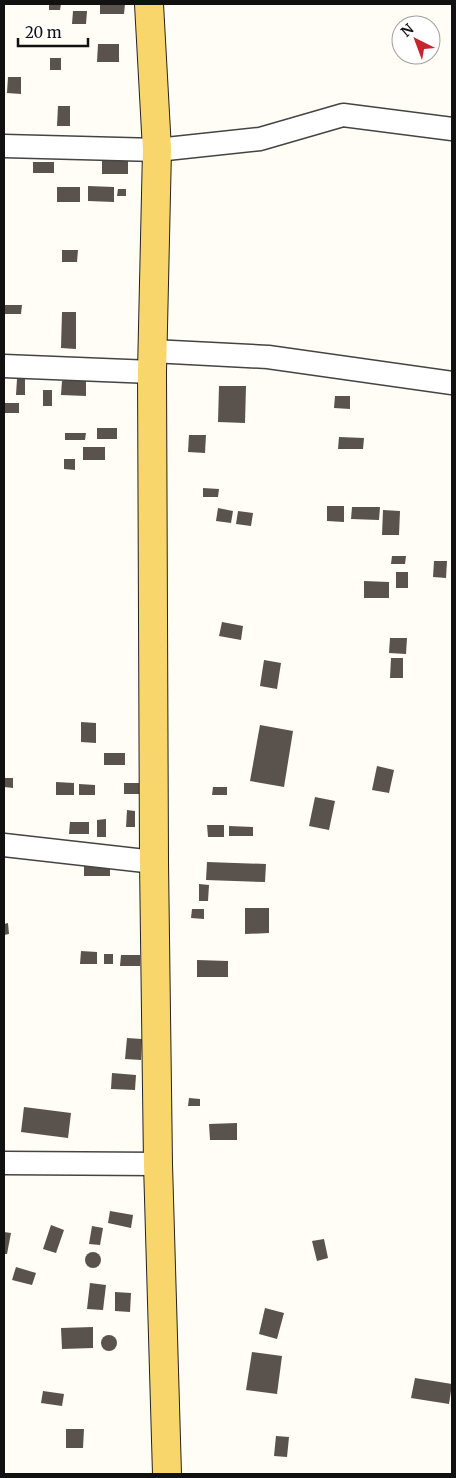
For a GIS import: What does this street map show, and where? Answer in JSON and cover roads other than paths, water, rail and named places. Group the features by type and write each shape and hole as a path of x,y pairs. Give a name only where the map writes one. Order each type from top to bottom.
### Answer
{"main road":[{"path":"149,4 157,150 152,361 154,862 158,1164 167,1474"}],"street":[{"path":"4,146 157,150 260,139 343,115 452,129"},
{"path":"4,366 268,357 452,383"},
{"path":"4,845 154,862"},
{"path":"4,1163 158,1164"}]}
